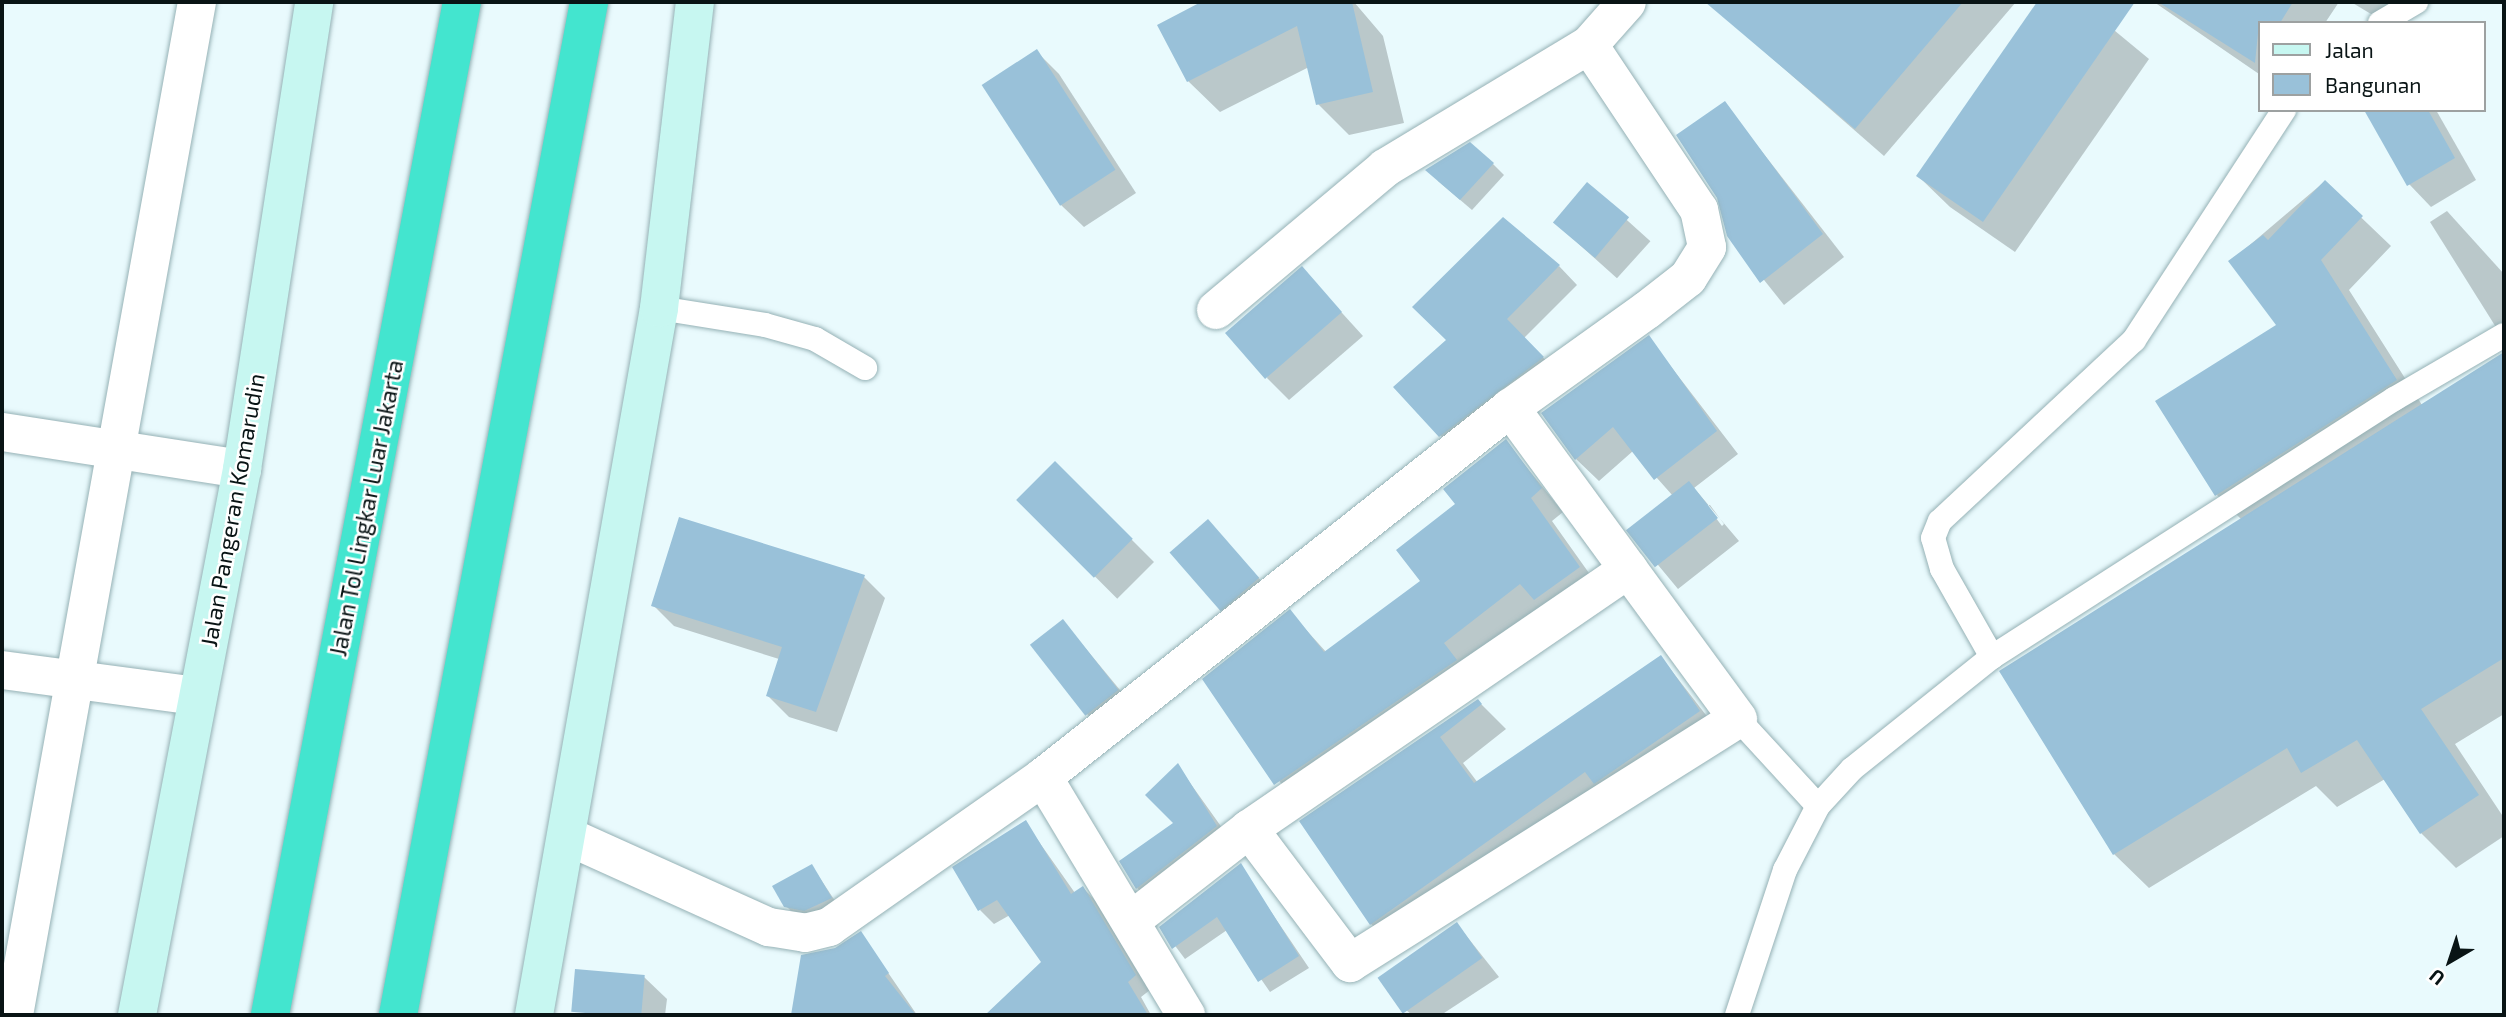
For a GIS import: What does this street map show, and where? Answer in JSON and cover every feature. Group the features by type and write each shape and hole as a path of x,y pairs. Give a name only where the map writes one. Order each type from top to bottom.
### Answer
{"highway":[{"name":"Jalan Tol Lingkar Luar Jakarta","path":"270,1015 462,2"},
{"path":"398,1015 589,2"}],"street":[{"path":"14,1015 120,449 197,2"},
{"name":"Jalan Pangeran Komarudin","path":"138,1015 242,468 314,2"},
{"path":"534,1015 659,308 695,2"},
{"path":"1216,310 1385,168 1589,45 1627,2"},
{"path":"567,836 769,927 806,933 851,916 1043,777 1510,408 1688,278 1707,247 1699,210 1589,45"},
{"path":"1249,829 1350,963 1738,719 1510,408"},
{"path":"2,432 242,468"},
{"path":"1133,919 1249,829 1629,569"},
{"path":"2,670 197,696"},
{"path":"1043,777 1133,919 1186,1015"}],"lane":[{"path":"2383,21 2416,2"},
{"path":"1992,657 1942,569 1933,538 1940,521 2134,340 2283,112"},
{"path":"659,308 765,325 815,339 865,368"},
{"path":"1737,1015 1785,870 1818,806 1852,769 1992,657 2394,398 2504,335"},
{"path":"1738,719 1818,806"}],"building":[{"path":"1201,2 1352,2 1373,92 1316,105 1297,26 1187,82 1157,25"},
{"path":"1705,2 1963,2 1855,129"},
{"path":"2037,2 2135,2 1983,222 1916,176"},
{"path":"2158,2 2293,2 2281,21 2258,21 2255,63"},
{"path":"1037,49 1115,170 1060,206 982,85"},
{"path":"1725,101 1823,234 1760,283 1727,236 1717,198 1676,135"},
{"path":"2365,112 2429,112 2455,158 2407,186"},
{"path":"1470,142 1494,163 1460,200 1425,170"},
{"path":"2325,180 2363,216 2321,260 2397,380 2215,496 2155,401 2276,325 2228,261 2263,235 2268,240"},
{"path":"1587,182 1629,217 1595,258 1553,223"},
{"path":"1503,217 1560,265 1507,319 1544,357 1439,437 1393,387 1446,340 1412,307"},
{"path":"1302,266 1342,312 1265,379 1225,333"},
{"path":"1649,335 1717,431 1654,480 1613,427 1575,460 1541,413"},
{"path":"2504,352 2504,658 2421,709 2479,795 2420,834 2357,740 2301,773 2287,748 2113,855 1999,671"},
{"path":"1506,439 1542,488 1531,498 1580,567 1534,600 1520,584 1444,643 1457,660 1274,785 1202,679 1290,609 1324,652 1420,581 1396,550 1455,504 1443,489"},
{"path":"1055,461 1133,539 1094,578 1016,500"},
{"path":"1689,481 1718,518 1655,567 1626,530"},
{"path":"679,517 865,575 816,712 766,696 782,647 651,606"},
{"path":"1208,519 1259,578 1221,611 1170,552"},
{"path":"1063,619 1118,690 1085,716 1030,645"},
{"path":"1661,655 1700,711 1594,784 1585,772 1370,925 1299,821 1478,699 1482,704 1440,737 1474,783"},
{"path":"1178,763 1217,826 1136,889 1119,861 1173,823 1145,795"},
{"path":"1026,820 1071,894 1083,886 1136,975 1128,982 1148,1015 985,1015 1041,962 997,900 978,911 952,867"},
{"path":"1241,863 1299,956 1258,982 1217,917 1172,949 1159,927"},
{"path":"812,864 832,898 804,911 784,907 772,886"},
{"path":"1457,922 1482,958 1403,1014 1378,978"},
{"path":"861,931 889,973 885,976 916,1015 791,1015 801,955 835,948"},
{"path":"575,969 645,975 641,1015 571,1012"}]}
